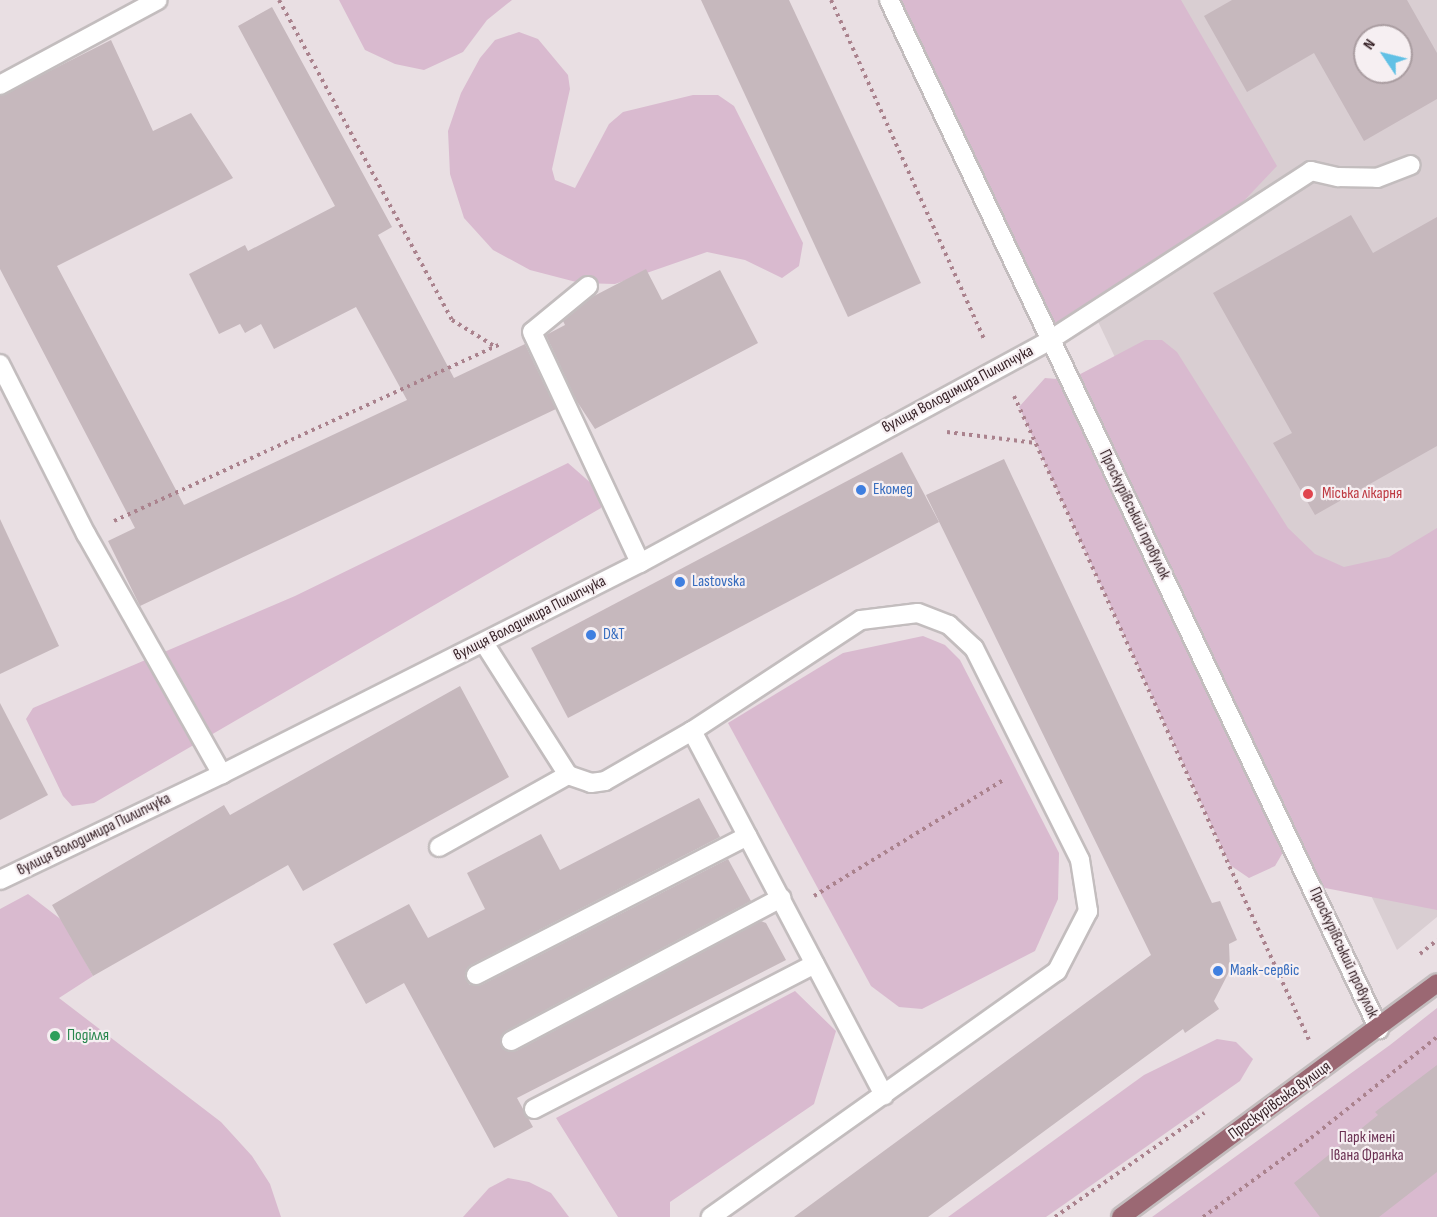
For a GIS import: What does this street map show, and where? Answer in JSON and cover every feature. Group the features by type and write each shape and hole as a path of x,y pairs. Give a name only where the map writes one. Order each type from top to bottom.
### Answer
{"main road":[{"name":"Проскурівська вулиця","path":"1121,1217 1379,1029 1437,983"}],"street":[{"path":"0,85 158,0"},
{"name":"Проскурівський провулок","path":"888,0 1379,1029"},
{"name":"вулиця Володимира Пилипчука","path":"0,880 222,774 640,563 1050,340 1311,171 1338,177 1377,178 1411,165"},
{"path":"588,286 532,332 640,563"},
{"path":"0,364 86,534 222,774"},
{"path":"484,643 568,776 591,783 605,781 692,731 861,620 918,613 949,625 974,648 1080,860 1088,911 1076,941 1057,971 711,1217"},
{"path":"692,731 884,1095"},
{"path":"439,847 568,776"},
{"path":"476,975 748,836"},
{"path":"511,1041 784,905"},
{"path":"534,1109 815,964"}],"path":[{"path":"279,0 453,320 494,346"},
{"path":"831,0 987,345 1001,367 1310,1039 1300,1046"},
{"path":"86,534 494,346 532,332"},
{"path":"936,430 1036,443"},
{"path":"784,905 1031,763"},
{"path":"1203,1217 1311,1138 1437,1037"},
{"path":"1055,1217 1212,1107"}],"shaded area":[{"name":"Міська лікарня","path":"945,0 1437,0 1437,917 1397,950"}],"green space":[{"path":"339,0 512,0 487,20 463,52 424,70 395,64 365,50"},
{"path":"889,0 1181,0 1277,166 1239,206 1142,267 1050,340"},
{"path":"519,32 538,39 568,75 570,89 552,169 555,180 575,188 609,124 623,112 693,95 718,95 734,106 803,243 799,266 782,278 745,260 707,252 615,284 580,283 530,270 493,250 464,218 450,174 448,131 461,93 480,58 495,40"},
{"path":"1145,340 1162,340 1177,352 1288,528 1315,554 1344,567 1389,557 1437,528 1437,910 1310,885 1289,842 1275,866 1249,878 1230,865 1019,407 1045,378 1069,380"},
{"path":"568,463 601,492 601,508 94,803 72,806 63,796 26,719 33,708 295,596"},
{"path":"923,636 945,645 960,660 1059,853 1058,899 1035,951 922,1009 899,1007 871,986 728,723 843,653"},
{"name":"Поділля","path":"28,894 63,921 93,976 59,998 221,1122 252,1156 270,1184 281,1217 0,1217 0,909"},
{"path":"795,991 836,1031 814,1104 670,1202 670,1217 618,1217 556,1118"},
{"name":"Парк імені Івана Франка","path":"1437,1008 1437,1217 1152,1217 1390,1045"},
{"path":"1217,1039 1236,1042 1253,1059 1240,1081 1046,1217 948,1217 1144,1075"},
{"path":"508,1178 529,1182 551,1193 569,1217 463,1217 489,1188"}],"building":[{"path":"701,0 789,0 921,283 848,317"},
{"path":"1232,0 1407,0 1437,53 1437,99 1364,141 1314,53 1247,92 1204,16"},
{"path":"272,7 392,227 378,235 454,378 525,344 556,409 140,606 108,541 135,528 0,269 0,96 111,40 153,131 191,113 233,178 57,266 184,505 407,400 356,307 274,349 261,324 245,333 240,324 219,334 189,274 245,245 248,251 335,206 238,26"},
{"path":"1351,215 1373,253 1437,217 1437,446 1315,515 1273,443 1292,433 1213,293"},
{"path":"646,269 662,300 720,270 758,343 595,429 576,400 546,335 565,325 563,321 592,297"},
{"path":"902,452 939,522 568,718 531,648"},
{"path":"1004,459 1212,903 1220,901 1237,940 1229,944 1230,970 1214,1001 1219,1009 1185,1033 1183,1029 928,1217 794,1217 1151,955 926,495"},
{"path":"0,519 59,646 0,674"},
{"path":"460,686 509,777 303,891 288,865 93,976 52,905 224,805 230,815"},
{"path":"0,703 48,795 0,820"},
{"path":"699,798 720,837 471,965 466,980 470,985 481,985 728,859 751,901 506,1031 501,1046 506,1051 516,1051 761,921 766,923 786,960 517,1098 533,1127 494,1148 404,983 366,1004 333,944 409,904 428,938 485,909 467,873 541,834 560,870"},
{"path":"1437,1065 1437,1172 1379,1217 1320,1217 1294,1183 1378,1115 1375,1112"}],"place":[{"name":"Екомед","path":"861,490"},
{"name":"Міська лікарня","path":"1308,494"},
{"name":"Lastovska","path":"680,582"},
{"name":"D&T","path":"591,635"},
{"name":"Маяк-сервіс","path":"1218,971"},
{"name":"Поділля","path":"55,1036"}]}
